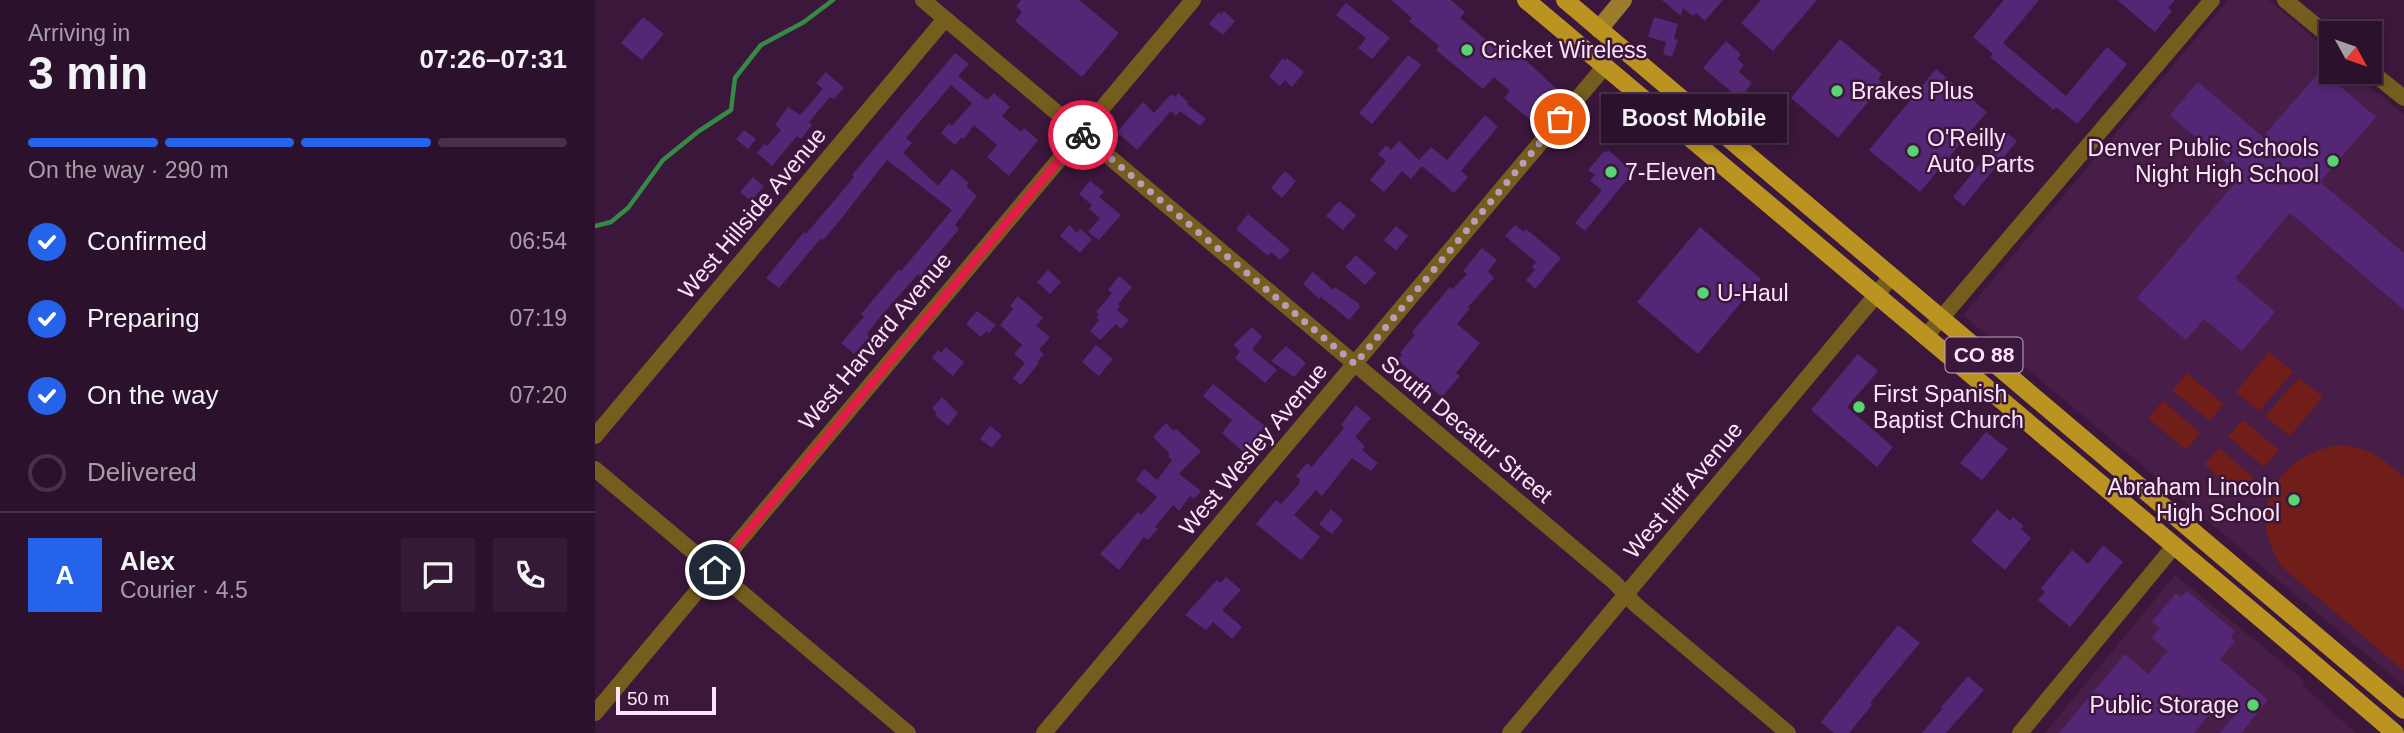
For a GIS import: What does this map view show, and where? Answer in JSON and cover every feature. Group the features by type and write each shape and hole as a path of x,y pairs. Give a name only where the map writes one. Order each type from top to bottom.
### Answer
{"main road":[{"name":"CO 88","path":"1526,0 2395,733"},
{"path":"1540,0 1579,31 1587,34 1599,29"},
{"name":"CO 88","path":"1565,0 2404,710"},
{"path":"1605,66 1619,62 1701,127 1713,135 1728,138"}],"street":[{"name":"South Decatur Street","path":"923,0 1614,582 1625,595 1788,733"},
{"name":"West Harvard Avenue","path":"595,713 1193,0"},
{"path":"1599,29 1623,0"},
{"path":"1926,336 2212,0"},
{"path":"2285,0 2319,28"},
{"name":"West Hillside Avenue","path":"595,436 945,19"},
{"name":"West Wesley Avenue","path":"1044,733 1605,66"},
{"path":"2382,80 2404,98"},
{"name":"West Iliff Avenue","path":"1510,733 1892,276"},
{"path":"595,469 908,733"},
{"path":"2019,733 2175,545"}],"shaded area":[{"name":"Abraham Lincoln High School","path":"2228,0 2269,0 2319,43 2319,84 2367,84 2404,115 2404,686 1963,315"},
{"path":"2269,352 2293,372 2259,411 2236,392"},
{"path":"2187,373 2223,404 2210,421 2172,390"},
{"path":"2299,378 2323,397 2290,436 2265,416"},
{"path":"2163,401 2200,433 2186,450 2148,418"},
{"path":"2243,420 2279,450 2264,467 2228,436"},
{"path":"2337,445 2366,451 2404,477 2404,671 2282,567 2271,546 2266,527 2272,490 2297,462 2315,452"},
{"path":"2219,448 2254,478 2240,495 2204,464"},
{"path":"2175,575 2305,681 2302,685 2356,733 2045,733"}],"building":[{"path":"1021,0 1079,0 1119,33 1082,77 1015,21 1022,12 1016,6"},
{"path":"1391,0 1451,0 1465,12 1460,18 1512,61 1518,53 1559,91 1533,122 1504,98 1510,91 1494,77 1483,89 1436,50 1439,46 1409,21 1412,18"},
{"path":"1662,0 1723,0 1705,21 1696,13 1693,16 1683,8 1681,16"},
{"path":"1761,0 1817,0 1773,51 1741,23"},
{"path":"2004,0 2039,0 2003,43 2066,96 2107,47 2127,64 2077,124 2056,107 2054,110 1990,57 1993,54 1973,37"},
{"path":"2117,0 2175,0 2168,8 2172,11 2155,32"},
{"path":"1346,3 1390,38 1372,59 1358,48 1366,38 1336,15"},
{"path":"1224,11 1235,21 1223,35 1209,24 1219,12 1221,14"},
{"path":"643,17 664,34 642,60 621,43"},
{"path":"1654,17 1678,24 1674,39 1678,40 1672,57 1663,54 1666,42 1648,37"},
{"name":"Brakes Plus","path":"1840,39 1882,74 1878,79 1883,84 1838,138 1791,98"},
{"path":"1726,41 1741,54 1737,59 1744,65 1739,72 1752,83 1740,99 1703,68"},
{"path":"955,53 969,64 958,76 987,100 994,93 1010,107 1002,116 1021,132 1024,128 1038,140 1009,176 987,157 997,145 974,125 964,139 962,137 955,145 941,133 949,123 952,126 972,103 951,85 906,138 912,143 903,153 938,186 952,169 969,183 966,186 977,196 955,225 959,229 920,276 918,274 880,317 867,334 869,337 854,354 841,343 864,317 861,314 952,210 887,160 841,219 823,240 821,238 779,288 766,278 854,177 852,175"},
{"path":"1408,55 1421,65 1372,124 1359,113"},
{"path":"1283,58 1285,61 1287,58 1304,72 1292,87 1285,80 1280,86 1269,76"},
{"path":"1936,69 1987,112 1920,192 1869,150"},
{"path":"826,72 844,88 834,99 830,97 809,122 812,125 801,139 797,136 772,166 757,153 781,130 775,125 788,107 800,115 823,89 816,83"},
{"path":"2319,72 2319,84 2337,84 2376,117 2320,182 2404,253 2404,310 2290,213 2235,278 2275,312 2242,351 2204,319 2186,340 2137,298 2241,176 2170,115 2198,82 2263,137"},
{"path":"1178,93 1206,119 1200,126 1180,111 1176,116 1171,111 1137,150 1117,132 1143,102 1154,113 1171,94 1175,97"},
{"path":"1485,115 1498,127 1461,171 1468,177 1454,193 1422,166 1411,179 1402,171 1384,192 1370,180 1386,161 1378,154 1386,145 1391,150 1399,141 1419,160 1431,147 1447,160"},
{"path":"744,130 756,139 748,149 736,139"},
{"path":"2006,132 2017,141 1964,206 1953,197"},
{"path":"1608,150 1632,171 1631,175 1585,231 1575,223 1602,190 1590,181 1595,175 1588,170 1604,151 1606,153"},
{"path":"1285,171 1296,181 1282,198 1271,188"},
{"path":"753,177 764,186 751,201 740,192"},
{"path":"1090,181 1104,192 1099,197 1121,215 1099,240 1088,232 1100,218 1089,209 1092,205 1079,194"},
{"path":"1339,201 1356,215 1343,230 1326,216"},
{"path":"1248,214 1290,250 1280,260 1271,252 1268,256 1236,229"},
{"path":"1069,225 1077,233 1080,229 1092,239 1080,253 1060,236"},
{"path":"1515,225 1524,232 1526,229 1561,258 1535,289 1526,280 1535,270 1532,267 1536,262 1505,236"},
{"path":"1396,226 1408,236 1396,251 1384,240"},
{"path":"1700,227 1761,279 1698,354 1637,302"},
{"path":"1482,248 1497,260 1488,271 1494,278 1457,324 1480,343 1456,373 1460,376 1442,397 1397,360 1415,335 1412,332 1450,287 1453,289 1467,274 1463,271"},
{"path":"1356,255 1376,273 1365,285 1345,267"},
{"path":"1048,270 1061,282 1050,294 1037,282"},
{"path":"1313,272 1333,290 1335,287 1358,303 1360,307 1349,320 1303,284"},
{"path":"1119,276 1132,287 1118,304 1120,306 1117,310 1129,320 1121,329 1116,324 1100,340 1090,331 1099,320 1096,318 1099,314 1096,312 1112,293 1108,290"},
{"path":"1018,296 1043,318 1036,326 1050,337 1039,350 1044,354 1037,362 1039,363 1021,385 1013,378 1025,363 1014,354 1022,345 1000,325 1013,309 1010,306"},
{"path":"977,311 996,325 981,337 966,324"},
{"path":"1252,327 1262,337 1252,349 1277,370 1265,383 1235,358 1240,351 1233,345"},
{"path":"1096,345 1113,359 1099,376 1082,362"},
{"path":"1286,346 1306,363 1294,377 1271,361"},
{"path":"946,347 964,362 953,376 932,358 938,350 941,353"},
{"path":"1858,354 1878,371 1847,407 1893,447 1877,467 1811,410"},
{"path":"1213,384 1265,426 1243,452 1222,433 1232,420 1203,396"},
{"path":"942,397 958,413 948,426 935,415 937,413 932,408"},
{"path":"1356,405 1371,418 1355,437 1365,446 1362,450 1378,463 1371,471 1352,458 1322,496 1316,490 1294,515 1320,537 1301,560 1256,524 1276,500 1281,504 1299,484 1300,479 1296,476 1307,463 1312,467 1344,428 1341,425"},
{"path":"1166,423 1201,451 1179,474 1201,491 1194,499 1190,496 1179,511 1173,505 1155,527 1158,529 1148,540 1144,537 1119,570 1100,554 1138,512 1141,515 1157,497 1136,480 1144,469 1157,480 1172,460 1168,456 1170,454 1153,437"},
{"path":"990,426 1002,435 992,448 980,439"},
{"path":"1986,432 2008,449 1982,480 1960,463"},
{"path":"1331,509 1343,520 1332,534 1319,524"},
{"path":"1997,509 2010,521 2013,517 2024,526 2021,529 2031,538 2005,570 1971,541"},
{"path":"2103,545 2123,562 2070,627 2038,600 2045,592 2041,588 2072,550 2088,564"},
{"path":"1226,577 1241,590 1222,610 1242,627 1232,639 1213,622 1206,630 1185,615 1217,580 1220,583"},
{"path":"2187,591 2235,631 2231,637 2235,642 2220,659 2268,700 2241,733 2220,733 2239,710 2223,697 2194,733 2059,733 2125,654 2148,674 2168,651 2152,638 2160,628 2152,622 2176,593 2181,597"},
{"path":"1898,625 1920,643 1849,733 1834,733 1821,722"},
{"path":"1968,676 1984,690 1946,733 1922,733 1943,708 1941,707"}],"waterway":[{"path":"595,226 611,222 628,208 663,160 731,110 735,78 761,45 804,22 833,0"}],"way so far":[{"path":"1083,135 1355,364 1560,119"}],"place":[{"name":"Cricket Wireless","path":"1467,50"},
{"name":"Brakes Plus","path":"1837,91"},
{"name":"Boost Mobile","path":"1560,119"},
{"name":"O'Reilly Auto Parts","path":"1913,151"},
{"name":"Denver Public Schools Night High School","path":"2333,161"},
{"name":"7-Eleven","path":"1611,172"},
{"name":"U-Haul","path":"1703,293"},
{"name":"First Spanish Baptist Church","path":"1859,407"},
{"name":"Abraham Lincoln High School","path":"2294,500"},
{"name":"Public Storage","path":"2253,705"}],"route":[{"path":"715,570 1081,134 1083,135"}]}
